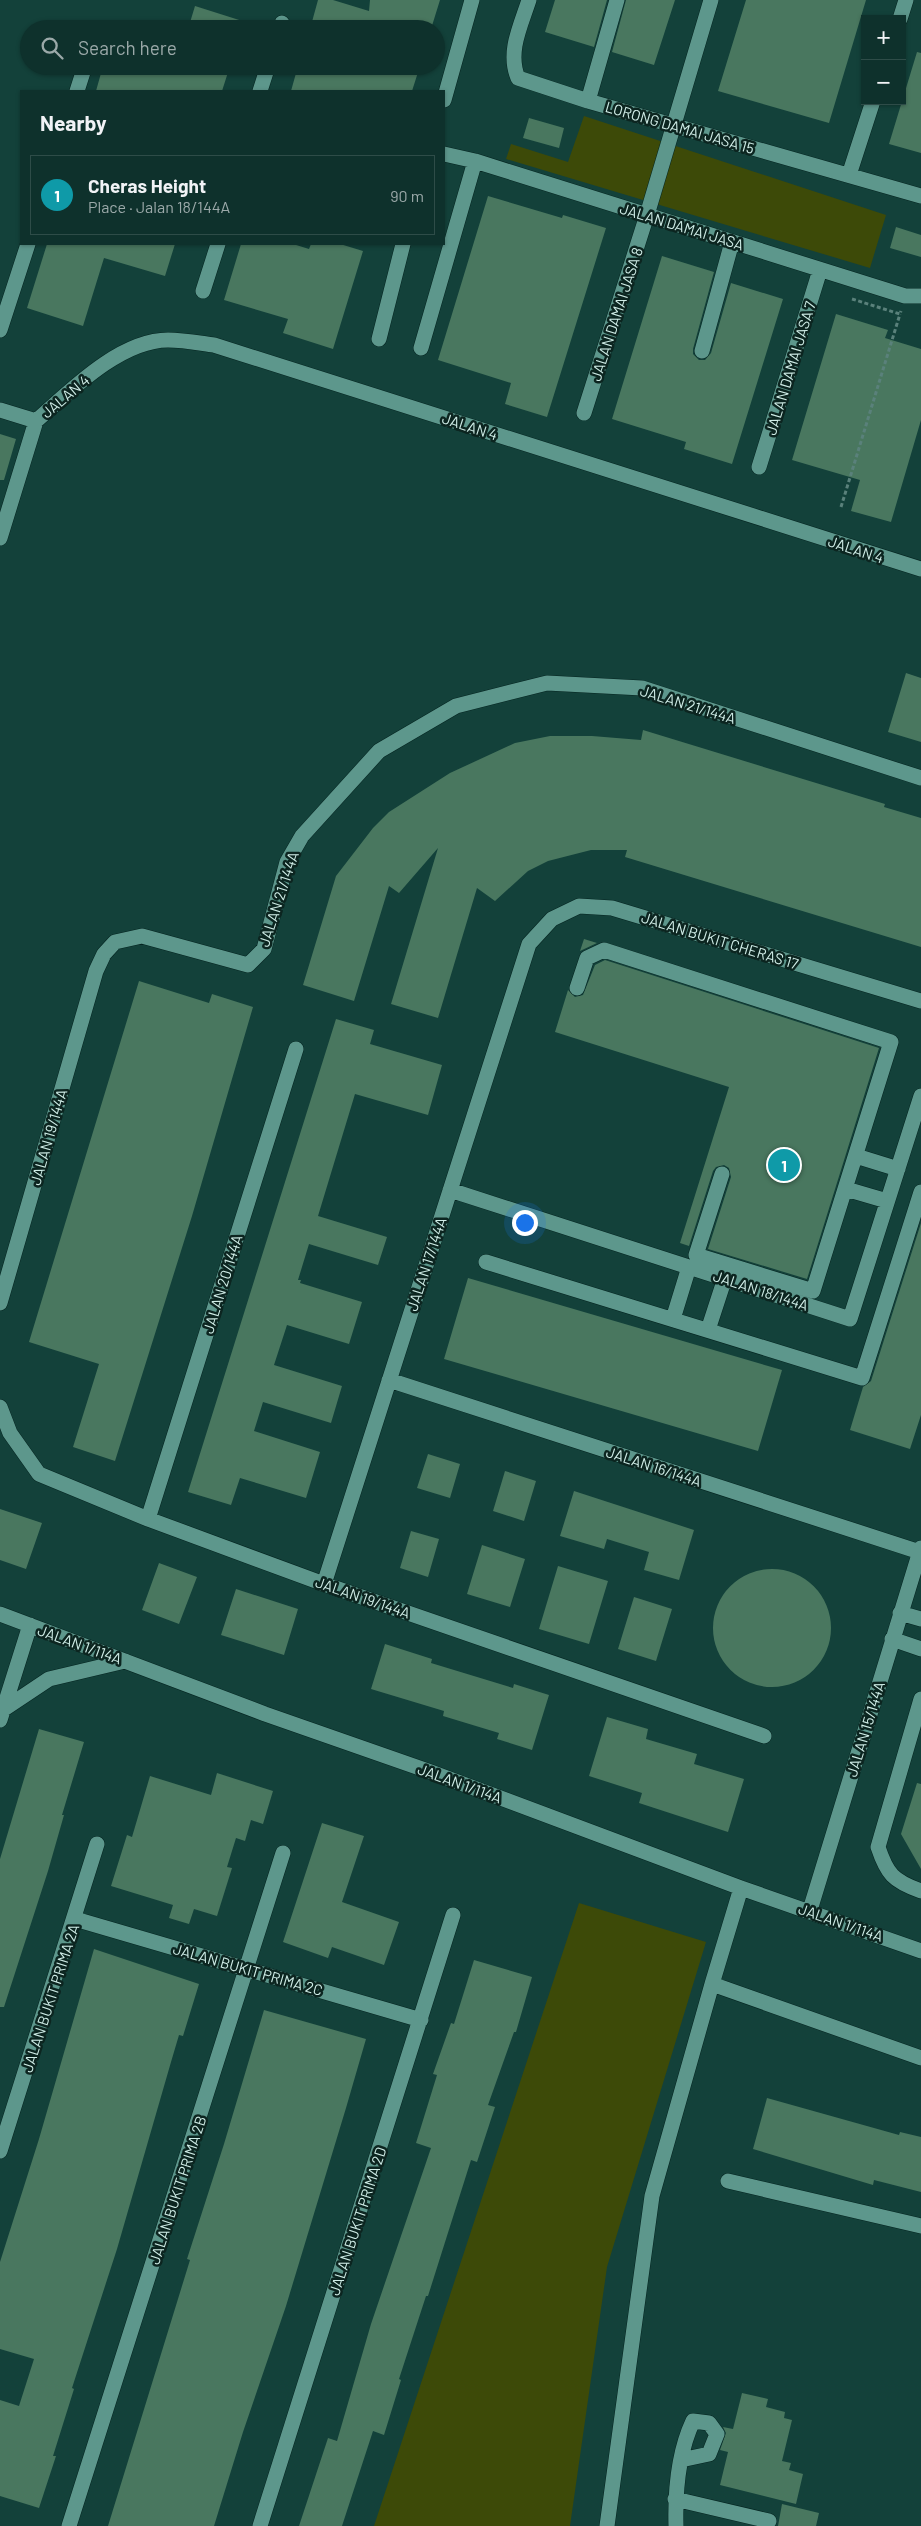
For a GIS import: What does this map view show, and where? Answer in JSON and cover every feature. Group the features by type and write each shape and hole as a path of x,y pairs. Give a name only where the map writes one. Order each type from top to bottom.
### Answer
{"street":[{"path":"445,96 472,0"},
{"name":"LORONG DAMAI JASA 15","path":"529,0 512,54 513,67 518,78 588,101 921,196"},
{"path":"588,101 617,0"},
{"name":"JALAN DAMAI JASA 8","path":"584,413 647,215 711,0"},
{"path":"901,15 906,0"},
{"path":"77,90 82,75"},
{"path":"260,90 265,75"},
{"path":"849,175 872,105"},
{"name":"JALAN DAMAI JASA","path":"445,154 475,161 906,296 921,296"},
{"path":"421,348 475,161"},
{"path":"702,351 732,242"},
{"path":"0,330 28,245"},
{"path":"203,291 218,245"},
{"path":"379,339 403,245"},
{"name":"JALAN DAMAI JASA 7","path":"759,467 820,270"},
{"name":"JALAN 4","path":"36,421 78,384 124,350 166,340 214,344 921,569"},
{"path":"0,410 36,421 0,538"},
{"name":"JALAN 21/144A","path":"257,959 264,949 287,862 293,848 340,792 379,751 456,706 501,693 547,683 642,688 921,778"},
{"name":"JALAN BUKIT CHERAS 17","path":"529,944 552,919 579,906 612,908 921,1001"},
{"name":"JALAN 19/144A","path":"0,1303 96,971 104,954 115,942 142,936 248,965 257,959"},
{"name":"JALAN 17/144A","path":"324,1584 529,944"},
{"path":"576,988 587,958 604,950 891,1042 813,1291 696,1255 722,1174"},
{"name":"JALAN 20/144A","path":"148,1519 296,1048"},
{"name":"JALAN 18/144A","path":"450,1190 850,1319 921,1096"},
{"path":"856,1156 898,1169"},
{"path":"846,1189 887,1202"},
{"path":"486,1262 862,1378 921,1192"},
{"path":"673,1319 689,1267"},
{"path":"708,1330 724,1278"},
{"name":"JALAN 16/144A","path":"389,1380 920,1550"},
{"name":"JALAN 19/144A","path":"0,1407 10,1433 39,1474 148,1519 324,1584 764,1736"},
{"name":"JALAN 15/144A","path":"810,1910 920,1550"},
{"path":"900,1613 921,1619"},
{"name":"JALAN 1/114A","path":"0,1614 741,1888 810,1910 921,1950"},
{"path":"1,1709 30,1625"},
{"path":"892,1639 921,1649"},
{"path":"1,1709 50,1678 124,1661"},
{"path":"921,1699 878,1847 886,1870 904,1885 921,1891"},
{"name":"JALAN BUKIT PRIMA 2A","path":"0,2151 75,1919 97,1844"},
{"name":"JALAN BUKIT PRIMA 2B","path":"69,2526 248,1970 283,1853"},
{"path":"607,2526 652,2196 741,1888"},
{"name":"JALAN BUKIT PRIMA 2D","path":"260,2526 453,1915"},
{"name":"JALAN BUKIT PRIMA 2C","path":"75,1919 421,2020"},
{"path":"712,1984 921,2058"},
{"path":"728,2180 921,2226"},
{"path":"676,2526 675,2499 681,2460"},
{"path":"675,2499 769,2521"}],"path":[{"path":"841,507 906,296"},
{"path":"849,298 900,314"}],"green space":[{"path":"584,116 886,215 870,268 506,159 511,144 568,162"},
{"path":"579,1903 706,1942 607,2267 570,2526 374,2526"}],"building":[{"path":"318,0 333,0 369,11 370,0 440,0 434,20 312,20"},
{"path":"555,0 607,0 594,47 545,32"},
{"path":"626,0 675,0 654,65 612,52"},
{"path":"746,0 866,0 829,123 718,91"},
{"path":"195,6 239,20 191,20"},
{"path":"917,52 921,53 921,153 889,144 901,105 906,105 906,88"},
{"path":"100,75 227,75 222,90 96,90"},
{"path":"295,75 417,75 412,90 291,90"},
{"path":"529,118 564,128 559,148 523,138"},
{"path":"488,196 562,218 563,215 606,228 547,417 505,404 511,383 438,360"},
{"path":"896,227 921,235 921,257 890,248"},
{"path":"47,245 175,245 165,276 104,258 83,326 27,308"},
{"path":"241,245 296,245 309,249 311,245 343,245 363,251 333,349 283,333 288,319 224,300"},
{"path":"662,256 714,272 693,349 693,354 699,360 705,360 711,353 731,283 783,299 732,464 684,449 686,442 612,419"},
{"path":"836,314 888,330 885,338 921,349 921,420 891,522 851,511 860,480 792,460"},
{"path":"0,434 16,439 4,480 0,480"},
{"path":"906,673 921,678 921,742 888,732"},
{"path":"643,730 885,804 884,807 921,818 921,947 625,857 627,850 591,850 548,861 528,871 495,901 477,888 438,1018 391,1004 438,848 399,893 389,886 354,1001 303,985 336,876 373,828 389,812 450,773 515,743 550,736 592,736 641,740"},
{"path":"584,939 597,943 580,951"},
{"path":"605,960 879,1048 807,1279 708,1249 731,1177 729,1168 724,1165 716,1167 713,1171 689,1246 680,1243 729,1087 555,1032 568,990 575,997 583,995 595,965"},
{"path":"139,981 209,1003 212,994 253,1007 192,1216 115,1461 73,1447 99,1364 29,1342"},
{"path":"336,1019 374,1030 370,1044 442,1065 428,1115 355,1094 318,1216 387,1237 378,1265 309,1244 298,1280 301,1280 300,1283 362,1302 349,1344 287,1325 274,1365 342,1386 331,1423 263,1402 254,1431 320,1452 306,1498 240,1478 231,1505 188,1492"},
{"path":"921,1223 921,1415 910,1449 850,1430 863,1387 871,1381"},
{"path":"468,1278 782,1370 758,1451 444,1359"},
{"path":"428,1454 460,1464 450,1498 417,1488"},
{"path":"505,1471 536,1481 524,1521 493,1511"},
{"path":"574,1491 694,1530 679,1580 644,1570 649,1552 607,1539 604,1549 560,1536"},
{"path":"0,1509 42,1523 26,1569 0,1560"},
{"path":"411,1531 439,1539 428,1577 400,1568"},
{"path":"482,1545 525,1559 510,1607 467,1594"},
{"path":"159,1563 197,1577 179,1624 142,1610"},
{"path":"558,1566 608,1581 589,1644 539,1629"},
{"path":"772,1569 795,1573 814,1586 827,1605 831,1628 827,1651 814,1670 795,1683 772,1687 749,1683 730,1670 717,1651 713,1628 717,1605 730,1586 749,1573"},
{"path":"236,1589 298,1609 284,1655 221,1635"},
{"path":"634,1597 672,1609 656,1661 618,1649"},
{"path":"385,1644 432,1659 431,1663 513,1688 514,1684 549,1695 532,1750 497,1739 499,1733 443,1716 444,1711 371,1689"},
{"path":"607,1717 648,1729 646,1739 697,1754 694,1764 744,1779 728,1832 639,1803 642,1793 589,1776"},
{"path":"39,1729 84,1742 62,1815 64,1815 48,1871 4,2007 0,2007 0,1859"},
{"path":"217,1773 273,1791 263,1824 251,1820 245,1841 236,1838 227,1867 232,1868 217,1916 194,1909 189,1924 169,1918 173,1905 111,1886 127,1835 132,1837 150,1776 211,1795"},
{"path":"917,1783 921,1784 921,1869 901,1834"},
{"path":"322,1823 364,1836 342,1902 399,1922 384,1965 332,1947 328,1958 283,1942"},
{"path":"94,1949 199,1984 183,2036 179,2035 117,2249 72,2388 74,2389 53,2456 56,2456 39,2508 0,2496 0,2400 19,2406 34,2359 0,2349 0,2262 39,2139"},
{"path":"474,1960 532,1977 516,2032 514,2032 488,2105 495,2107 477,2162 471,2160 428,2296 426,2296 399,2379 401,2380 384,2435 373,2431 342,2526 299,2526 328,2438 337,2441 371,2324 431,2148 416,2143 437,2075 433,2074 451,2023 454,2024"},
{"path":"264,2010 366,2039 346,2108 286,2306 243,2432 214,2526 108,2526 190,2260 187,2259"},
{"path":"767,2098 899,2135 900,2132 921,2137 921,2192 874,2180 873,2185 753,2149"},
{"path":"742,2393 768,2399 766,2407 785,2412 784,2418 792,2420 782,2461 791,2463 789,2470 803,2474 796,2504 720,2485 728,2452 720,2450 726,2433 723,2427 733,2429"},
{"path":"782,2504 819,2513 816,2526 778,2526"}],"place":[{"name":"Cheras Height","path":"784,1165"}]}
